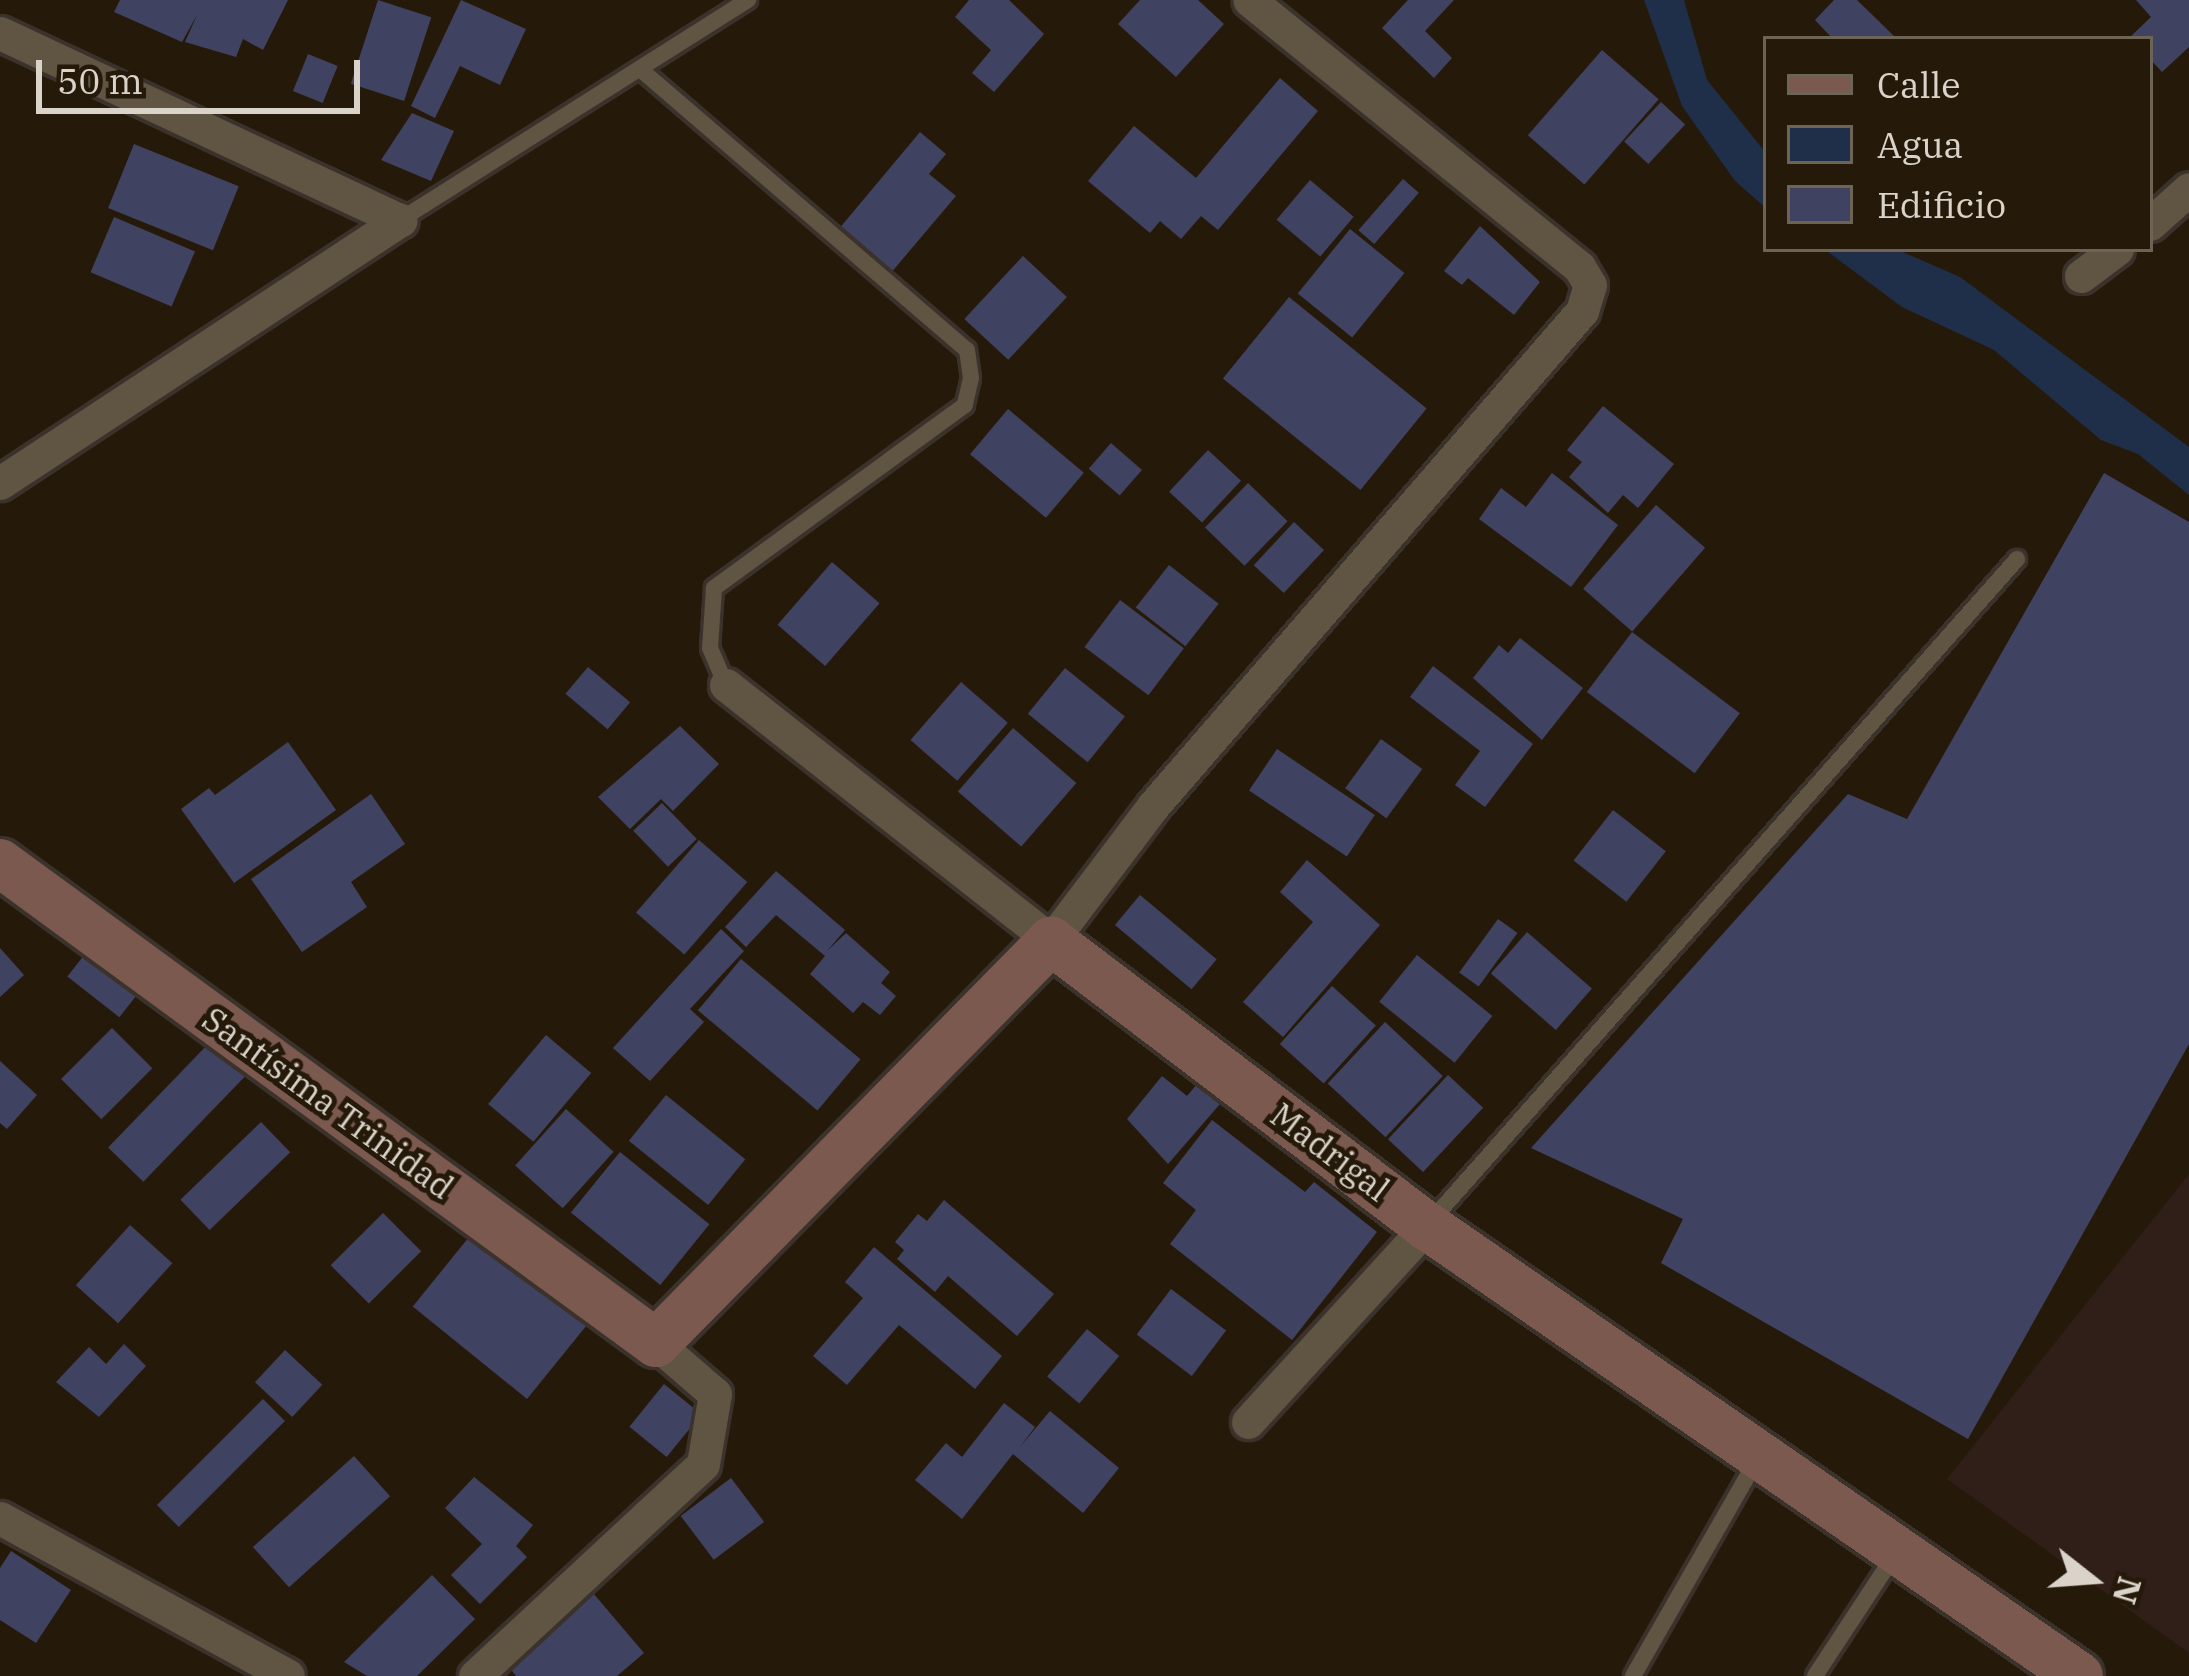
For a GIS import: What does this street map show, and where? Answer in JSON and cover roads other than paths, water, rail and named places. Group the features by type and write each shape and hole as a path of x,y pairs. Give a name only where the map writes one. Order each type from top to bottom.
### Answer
{"street":[{"path":"475,1676 703,1464 715,1394 656,1343 1051,940 1153,806 1582,311 1590,285 1579,267 1249,0"},
{"path":"0,33 400,220"},
{"path":"2153,221 2189,189"},
{"path":"0,483 400,220"},
{"path":"2081,276 2113,252"},
{"path":"726,685 1051,940"},
{"name":"Santísima Trinidad","path":"0,863 656,1343"},
{"name":"Madrigal","path":"1051,940 1427,1226 1900,1546 2079,1676"},
{"path":"1248,1422 1427,1226"},
{"path":"0,1518 287,1676"}],"lane":[{"path":"400,220 748,0"},
{"path":"640,69 967,350 971,378 965,405 714,588 710,648 726,685"},
{"path":"1427,1226 2017,559"},
{"path":"1633,1676 1762,1452"},
{"path":"1815,1676 1900,1546"}],"water":[{"path":"1644,0 1684,0 1707,80 1763,149 1763,205 1735,181 1682,106"},
{"path":"1828,252 1903,252 1960,277 2189,447 2189,495 2138,454 2101,440 1994,350 1902,307"}]}
